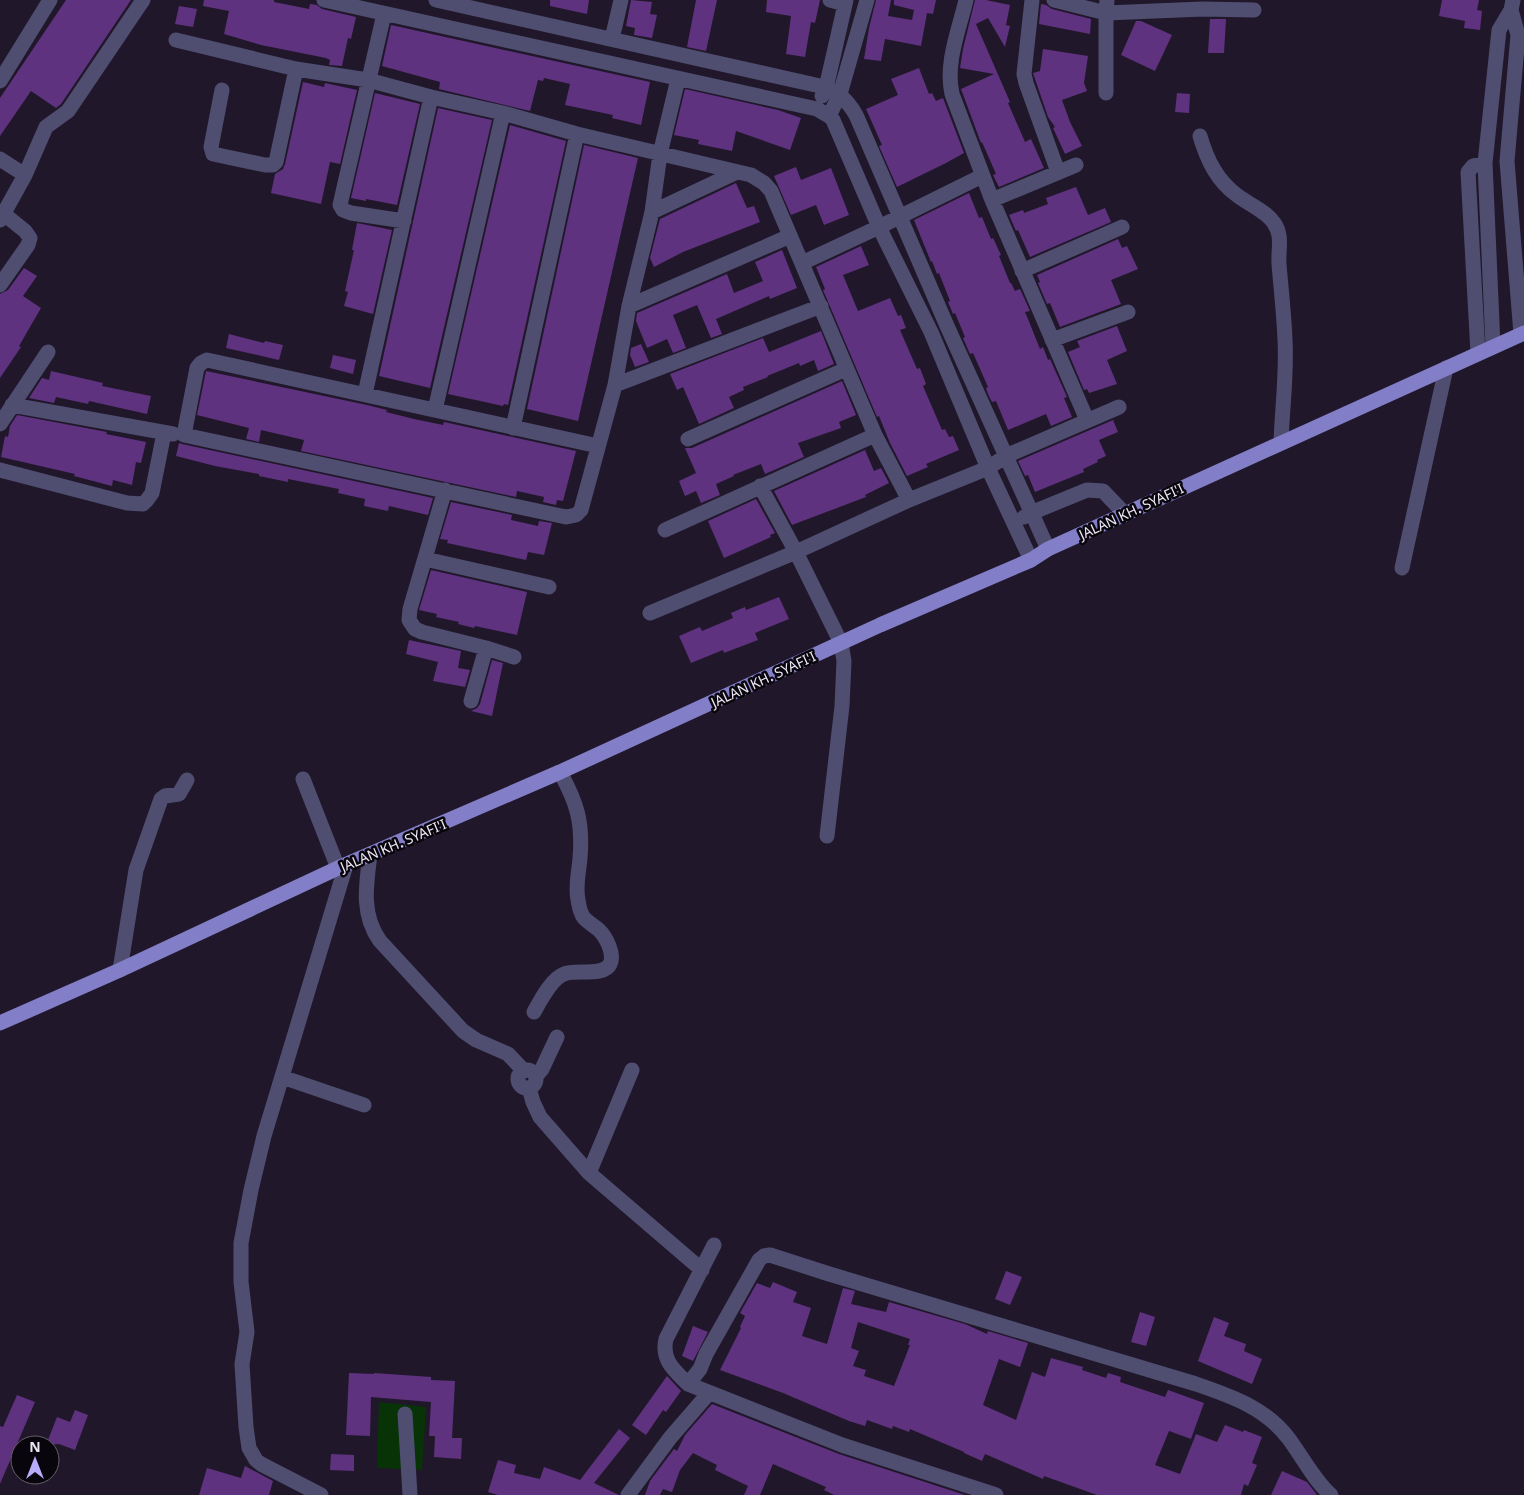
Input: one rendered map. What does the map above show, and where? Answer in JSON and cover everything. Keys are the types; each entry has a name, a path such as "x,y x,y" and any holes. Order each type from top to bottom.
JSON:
{"main road":[{"name":"JALAN KH. SYAFI'I","path":"0,1023 120,970 342,867 560,772 841,643 1031,560 1048,549 1522,333"}],"street":[{"path":"0,81 6,60 50,0"},
{"path":"0,285 28,245 30,238 25,231 2,217 25,175 46,126 68,111 143,0"},
{"path":"324,0 823,112 836,128 879,227 931,332 988,468 1031,560"},
{"path":"436,0 833,91 856,115 947,326 1048,549"},
{"path":"612,39 621,0"},
{"path":"830,0 846,2 833,91"},
{"path":"823,112 833,91 867,0"},
{"path":"966,0 950,70 950,84 982,176 1087,420"},
{"path":"1032,0 1024,74 1058,172"},
{"path":"1054,0 1106,6 1182,5 1254,10"},
{"path":"1493,346 1485,163 1499,30 1512,5"},
{"path":"1512,5 1518,35 1507,161 1522,333"},
{"path":"1106,6 1106,93"},
{"path":"384,14 340,205 344,210 352,213 404,221"},
{"path":"176,40 296,69 368,80 431,97 503,113 577,134 751,175 758,179 771,191 875,435 909,500"},
{"path":"629,68 634,45"},
{"path":"222,90 211,147 213,154 273,165 276,162 296,69"},
{"path":"1495,75 1515,76"},
{"path":"12,405 184,435 572,517 581,510 614,385 629,306 652,212 660,154 678,80"},
{"path":"365,394 431,97"},
{"path":"435,410 503,113"},
{"path":"514,428 577,134"},
{"path":"1200,136 1206,156 1222,181 1236,195 1268,216 1274,222 1279,232 1279,266 1286,342 1281,443"},
{"path":"0,159 25,175"},
{"path":"1478,354 1468,172 1473,166 1485,163"},
{"path":"992,200 1076,164"},
{"path":"652,212 738,172"},
{"path":"802,262 879,227 982,176"},
{"path":"1022,270 1122,227"},
{"path":"629,306 790,236"},
{"path":"614,385 821,306"},
{"path":"1052,340 1128,312"},
{"path":"931,332 947,326"},
{"path":"0,424 48,352"},
{"path":"184,435 197,368 207,360 598,446"},
{"path":"1402,568 1446,368"},
{"path":"688,439 846,369"},
{"path":"650,612 796,552 909,500 988,468 1006,456 1119,407"},
{"path":"0,470 127,503 143,504 152,493 164,433"},
{"path":"664,530 875,435"},
{"path":"760,486 796,552 841,643 844,661 842,706 827,836"},
{"path":"445,490 410,608 409,620 411,625 422,632 514,657"},
{"path":"1015,524 1031,513 1087,490 1103,491 1125,514"},
{"path":"425,559 549,587"},
{"path":"471,701 486,648"},
{"path":"534,1012 555,980 562,974 601,971 611,963 611,953 607,941 602,933 584,918 581,911 577,890 581,844 579,815 572,794 560,772"},
{"path":"303,779 342,867 256,1164 241,1243 241,1282 247,1332 242,1364 249,1448 256,1460 321,1495"},
{"path":"120,970 136,870 143,848 161,799 165,796 179,794 187,780"},
{"path":"370,855 366,895 368,914 372,930 380,941 466,1035 508,1054 530,1079 533,1102 540,1116 589,1173 702,1270"},
{"path":"530,1079 542,1069 557,1037"},
{"path":"589,1173 632,1070"},
{"path":"282,1077 364,1105"},
{"path":"714,1246 664,1346 664,1353 670,1366 688,1384 709,1394 842,1445 996,1495"},
{"path":"688,1384 700,1369 706,1354 759,1260 764,1256 770,1255 1233,1396 1252,1406 1287,1437 1331,1495"},
{"path":"628,1495 670,1438 709,1394"},
{"path":"405,1414 410,1495"}],"green space":[{"path":"379,1402 426,1407 422,1470 377,1468"}],"building":[{"path":"66,0 131,0 61,104 56,108 31,91 0,136 0,98"},
{"path":"204,0 274,0 274,2 309,9 310,4 317,5 322,9 356,17 351,39 348,38 342,66 329,65 330,60 326,58 261,45 224,34 229,11 203,6"},
{"path":"550,0 589,0 587,14 550,6"},
{"path":"631,0 652,2 650,14 657,15 652,38 634,35 635,28 626,26"},
{"path":"696,0 717,0 706,51 687,47"},
{"path":"767,0 820,0 815,23 811,22 805,57 786,54 791,16 766,12"},
{"path":"876,0 891,0 888,16 912,20 914,10 894,5 894,0 936,0 933,14 927,13 921,46 885,39 881,61 864,59"},
{"path":"975,0 986,0 1010,5 1006,25 1010,26 1005,47 988,18 976,24 1025,142 1031,139 1044,168 999,187 993,175 996,174 981,143 961,89 994,74 960,68"},
{"path":"1442,0 1479,0 1477,10 1482,11 1480,30 1464,28 1465,21 1439,16"},
{"path":"1041,4 1052,9 1091,19 1090,34 1039,24"},
{"path":"179,6 197,9 193,27 175,24"},
{"path":"1210,19 1226,19 1224,53 1208,53"},
{"path":"1136,21 1141,21 1172,35 1155,71 1121,55"},
{"path":"391,25 650,82 641,125 612,118 613,115 565,105 570,84 544,78 543,81 538,80 530,111 439,89 440,82 382,66"},
{"path":"1043,49 1088,56 1084,83 1087,91 1062,100 1082,146 1065,154 1053,128 1055,127 1048,117 1033,73 1040,71"},
{"path":"919,68 929,94 932,93 936,101 943,98 964,153 897,187 879,146 882,145 866,109 898,95 891,79"},
{"path":"303,82 324,87 325,83 357,90 340,164 330,162 321,204 271,193 275,174 283,169 285,164"},
{"path":"685,89 778,110 801,118 790,150 736,131 732,151 698,144 699,140 674,135"},
{"path":"375,93 420,104 397,205 351,198"},
{"path":"1177,93 1190,94 1189,113 1175,112"},
{"path":"438,108 492,120 430,388 379,376"},
{"path":"510,125 566,141 508,405 504,404 503,406 448,394"},
{"path":"584,145 638,158 578,421 527,409"},
{"path":"796,167 801,180 831,168 849,215 824,225 816,205 791,215 774,176"},
{"path":"736,183 747,208 754,206 760,222 683,252 654,267 650,258 660,219"},
{"path":"1076,187 1088,215 1105,208 1111,222 1030,257 1009,215 1023,210 1024,213 1048,204 1046,198"},
{"path":"969,193 979,218 982,217 991,239 993,238 1001,255 999,256 1010,283 1015,291 1020,289 1030,311 1025,312 1040,349 1043,347 1048,360 1050,359 1067,397 1064,398 1072,417 1051,426 1046,414 1008,430 996,401 992,402 988,394 986,388 988,387 973,353 970,354 955,313 953,314 948,302 950,301 939,273 937,274 931,262 914,220"},
{"path":"357,223 392,230 373,314 344,306 348,292 345,291 354,250 352,250"},
{"path":"1118,239 1122,248 1127,246 1138,269 1111,280 1121,304 1060,327 1050,303 1047,304 1038,283 1040,282 1037,275"},
{"path":"861,246 869,265 843,275 858,311 890,298 898,316 901,315 906,328 900,330 917,369 920,368 926,384 923,386 942,430 945,429 949,437 953,436 959,450 926,464 928,467 907,476 879,416 877,417 823,290 825,289 816,267"},
{"path":"782,250 797,288 770,299 769,296 716,319 722,334 711,338 697,305 673,315 686,348 673,353 667,339 647,348 636,321 637,313 727,274 734,293 763,281 755,262"},
{"path":"24,268 37,276 23,296 41,308 19,346 21,347 0,378 0,294 8,290"},
{"path":"1117,326 1127,351 1107,360 1117,384 1089,393 1087,389 1084,390 1068,352 1080,347 1077,341"},
{"path":"821,331 834,364 818,371 814,360 800,366 799,363 767,376 743,387 744,390 729,397 734,408 699,424 683,387 677,390 670,374 763,338 769,352"},
{"path":"229,334 264,343 265,341 283,345 279,360 226,348"},
{"path":"641,344 649,362 635,367 630,355 631,348"},
{"path":"333,355 356,360 353,374 330,368"},
{"path":"51,371 103,383 102,386 151,396 147,414 89,401 88,404 56,397 54,403 29,398 42,378 49,380"},
{"path":"206,371 367,405 414,419 443,425 444,422 576,451 563,501 557,500 556,505 543,502 544,497 517,491 516,497 301,451 304,440 261,430 259,442 246,439 249,428 197,415"},
{"path":"842,381 856,415 839,422 841,428 798,443 804,457 765,474 761,464 733,475 716,484 720,495 701,503 696,491 685,496 679,481 696,473 685,448 692,448"},
{"path":"17,415 107,432 106,434 146,442 141,463 136,462 132,485 113,480 112,486 74,476 75,474 1,457 5,436 8,437 10,426"},
{"path":"1113,420 1118,432 1099,440 1106,456 1083,469 1084,472 1035,492 1028,475 1025,476 1018,461"},
{"path":"179,443 433,498 428,515 389,506 388,511 364,506 365,499 338,493 339,489 288,479 288,482 176,456"},
{"path":"865,450 874,471 881,468 889,483 865,495 866,497 792,525 774,491"},
{"path":"756,499 775,533 770,535 771,537 724,558 708,521"},
{"path":"451,502 512,515 511,520 538,526 539,521 552,523 544,555 528,552 526,560 447,543 448,540 440,539"},
{"path":"431,570 527,592 517,635 458,624 459,622 436,617 437,614 419,610"},
{"path":"779,597 789,619 755,633 758,640 724,653 723,650 691,663 679,636 700,627 702,631 733,618 731,613 745,607 746,610"},
{"path":"409,640 461,651 458,668 470,670 465,687 433,681 438,662 406,654"},
{"path":"492,660 503,663 492,716 471,711 480,704"},
{"path":"1006,1271 1022,1277 1010,1305 995,1299"},
{"path":"773,1282 797,1292 793,1302 811,1308 802,1336 827,1344 843,1288 855,1291 851,1304 886,1312 889,1302 965,1324 987,1334 988,1331 1028,1343 1020,1367 999,1359 983,1405 1016,1420 1032,1372 1045,1377 1051,1358 1083,1367 1082,1370 1106,1378 1108,1373 1121,1377 1120,1382 1165,1397 1168,1390 1204,1403 1191,1439 1169,1431 1155,1465 1180,1474 1196,1434 1217,1442 1225,1425 1262,1437 1252,1463 1257,1465 1248,1486 1244,1484 1241,1495 1097,1495 1044,1476 1043,1479 985,1454 982,1461 910,1429 909,1432 893,1426 892,1429 867,1420 865,1426 849,1421 783,1393 720,1370 741,1328 745,1316 740,1313 757,1283 770,1288","holes":["858,1322 910,1339 908,1345 910,1345 894,1386 864,1376 866,1370 853,1366 859,1351 851,1348"]},
{"path":"1140,1312 1155,1317 1146,1346 1131,1342"},
{"path":"1214,1317 1229,1323 1224,1336 1246,1344 1244,1351 1262,1359 1252,1384 1198,1361"},
{"path":"693,1326 708,1332 693,1361 682,1356"},
{"path":"349,1373 431,1377 431,1380 455,1381 452,1438 462,1438 461,1459 434,1457 435,1436 429,1436 431,1402 371,1397 370,1436 346,1435"},
{"path":"667,1376 681,1391 666,1412 663,1410 646,1435 632,1425"},
{"path":"17,1395 35,1402 21,1435 10,1435 10,1461 0,1484 0,1426 3,1427"},
{"path":"712,1404 839,1454 965,1495 834,1495 824,1490 826,1487 773,1464 760,1495 744,1495 748,1486 715,1470 717,1465 693,1453 680,1470 672,1492 663,1489 660,1495 645,1495 650,1481 674,1449 677,1451 685,1435"},
{"path":"75,1410 88,1415 75,1450 60,1444 60,1435 50,1435 57,1417 70,1422"},
{"path":"619,1429 630,1438 594,1483 619,1495 498,1495 488,1492 498,1460 516,1465 514,1473 540,1479 544,1467 580,1480"},
{"path":"331,1454 354,1455 354,1471 330,1470"},
{"path":"245,1466 273,1481 269,1495 199,1495 207,1468 241,1478"},
{"path":"1282,1471 1307,1482 1317,1495 1271,1495"}]}
